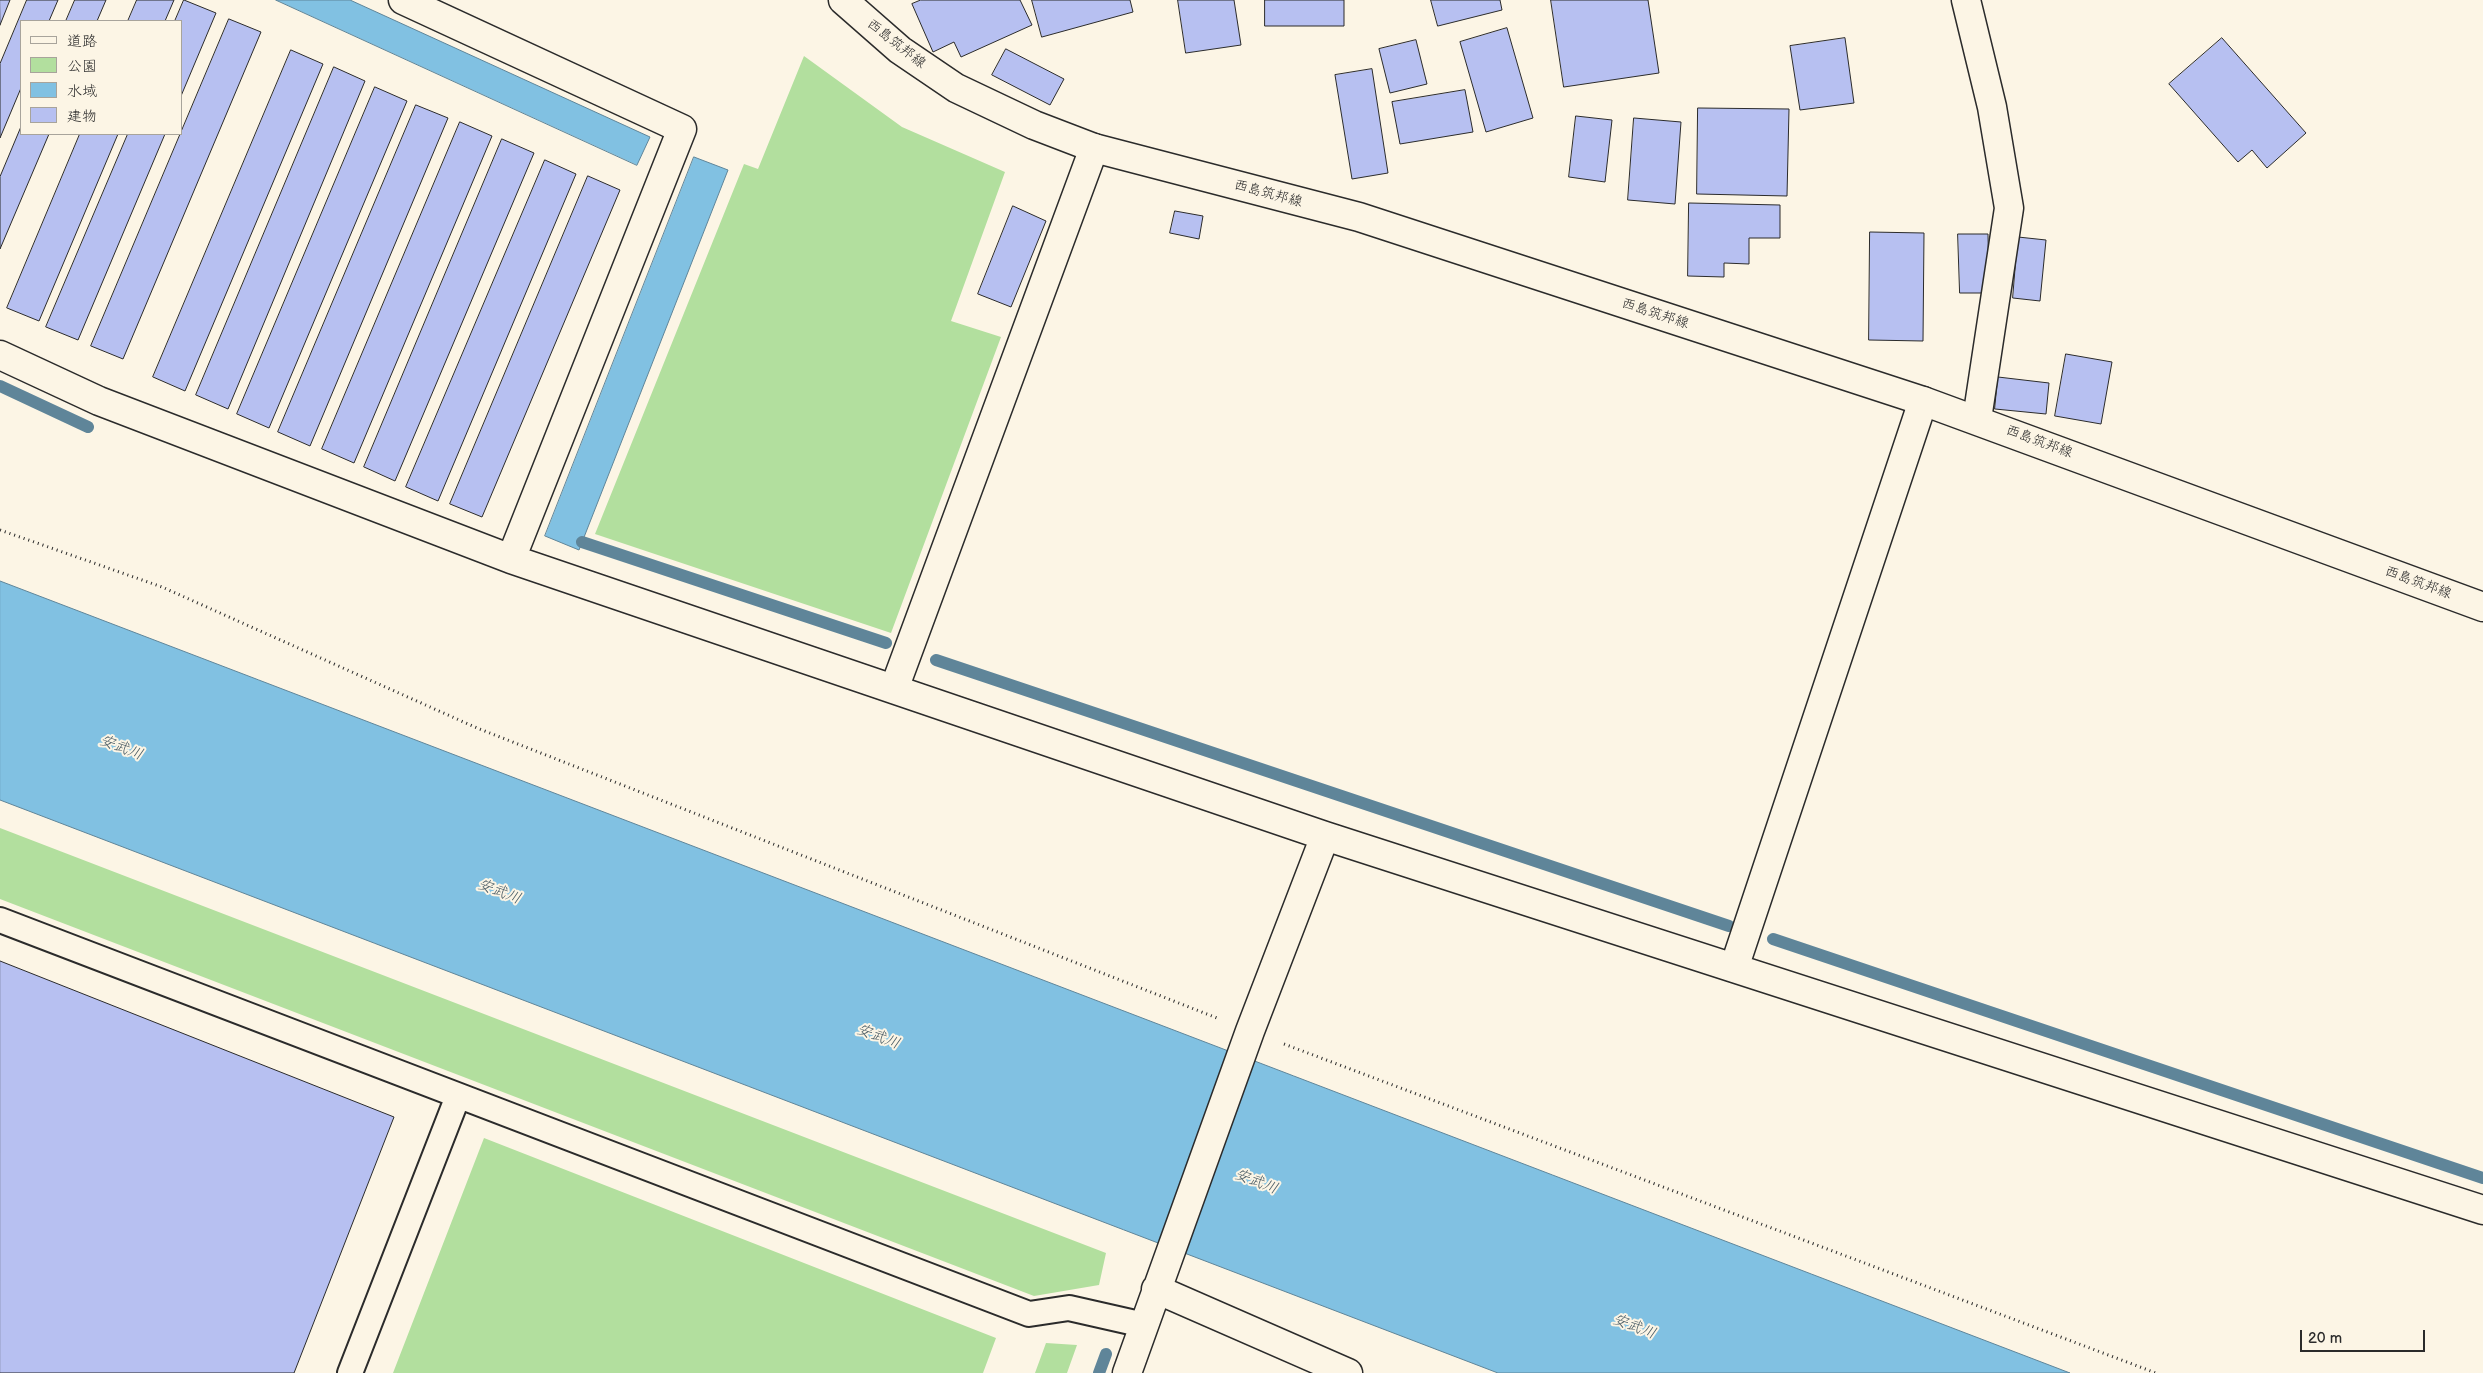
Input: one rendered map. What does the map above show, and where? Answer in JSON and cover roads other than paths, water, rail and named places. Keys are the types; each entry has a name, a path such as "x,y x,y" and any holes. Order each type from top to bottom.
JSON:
{"street":[{"path":"403,0 682,129 511,559"},
{"name":"西島筑邦線","path":"843,0 900,50 956,88 1034,125 1094,148 1359,217 1923,401 1977,419 2483,607"},
{"path":"1966,0 1992,107 2009,208 1977,419"},
{"path":"894,689 1094,148"},
{"path":"0,355 99,400 511,559 1325,836 2483,1210"},
{"path":"1734,968 1923,401"},
{"path":"1126,1373 1250,1031 1325,836"},
{"path":"1160,1278 1348,1373"}],"lane":[{"path":"0,920 1029,1314 1069,1308 1144,1325"},
{"path":"350,1373 458,1096"}],"water":[{"path":"276,0 350,0 650,137 637,165"},
{"path":"694,157 728,170 579,550 545,536"},
{"name":"安武川","path":"0,581 2070,1373 1498,1373 0,800"}],"waterway":[{"path":"0,386 88,427"},
{"path":"582,542 886,643"},
{"path":"936,660 1729,926"},
{"path":"1773,939 2483,1178"},
{"path":"1099,1373 1106,1354"}]}
